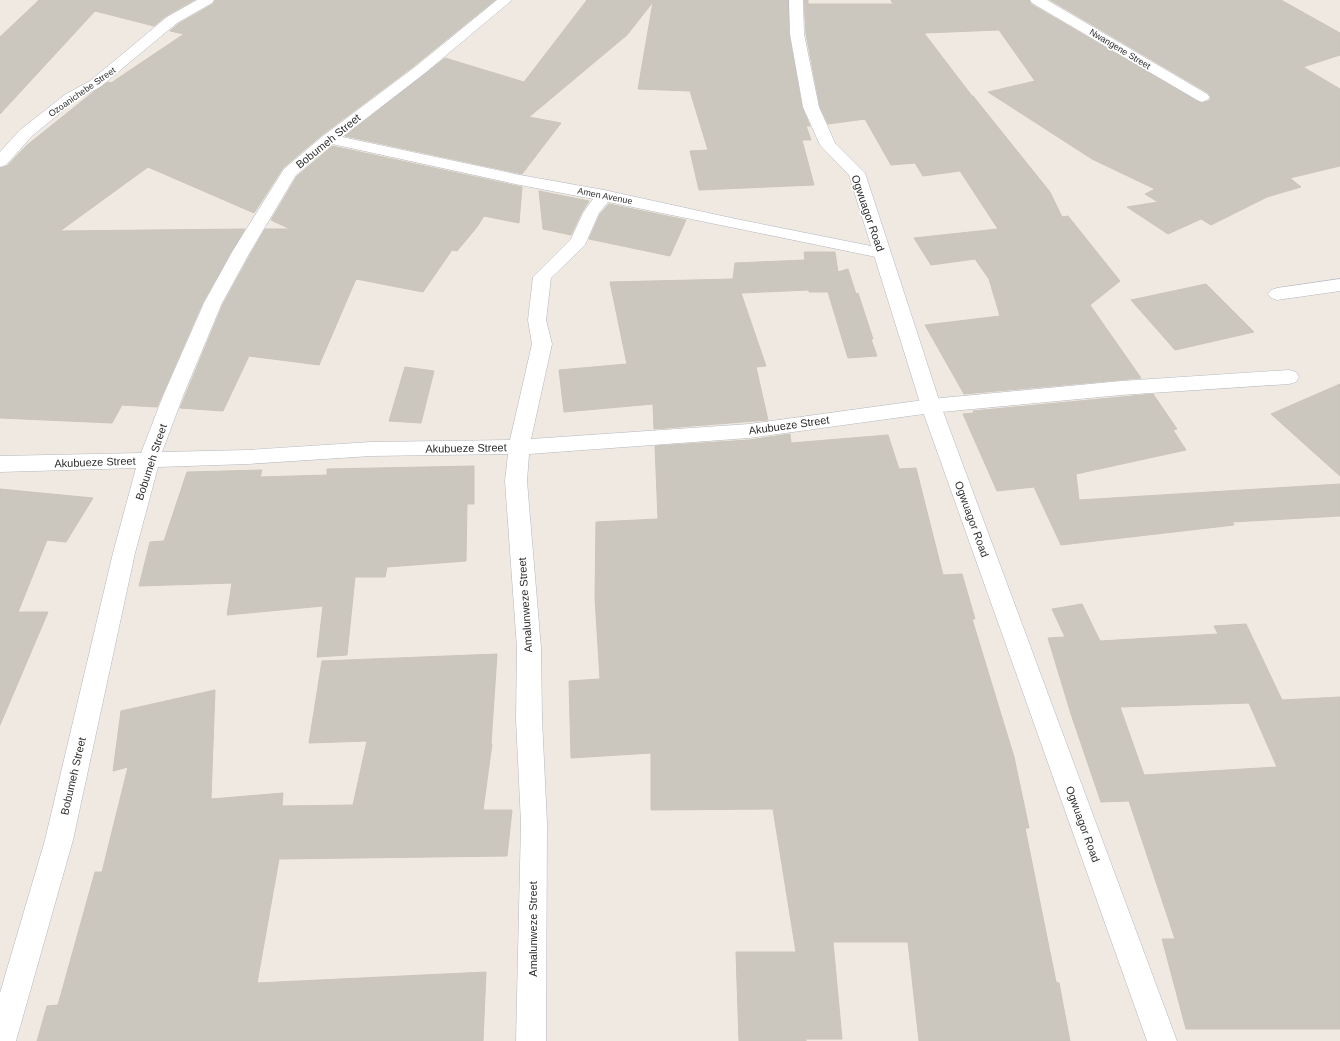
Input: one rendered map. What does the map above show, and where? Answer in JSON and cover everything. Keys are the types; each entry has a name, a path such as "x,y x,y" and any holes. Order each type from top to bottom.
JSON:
{"street":[{"name":"Ozoanichebe Street","path":"0,162 26,133 71,97 95,84 172,20 207,0"},
{"name":"Bobumeh Street","path":"1,1041 59,840 124,553 149,460 173,396 210,311 234,265 290,172 329,138 420,70 505,0"},
{"name":"Ogwuagor Road","path":"796,0 798,34 811,107 828,145 857,174 931,406 1162,1041"},
{"name":"Nwangene Street","path":"1037,0 1202,97"},
{"name":"Amen Avenue","path":"329,138 520,180 604,195 881,253"},
{"name":"Amalunweze Street","path":"531,1041 534,823 529,719 529,648 516,481 519,447 542,344 537,320 542,277 579,241 591,213 604,195"},
{"path":"1277,294 1340,285"},
{"name":"Akubueze Street","path":"0,464 248,456 371,449 519,447 749,431 931,406 1121,388 1289,377"}],"building":[{"path":"39,0 194,0 166,16 154,26 95,11 0,114 0,37"},
{"path":"215,0 495,0 414,66 322,135 283,168 254,213 148,167 60,231 245,229 203,302 157,407 122,405 112,423 0,418 0,168 7,166 26,146 92,93 108,82 111,83 184,34 170,31 178,24 213,4"},
{"path":"587,0 788,0 789,34 802,107 810,126 806,126 811,140 802,140 814,185 699,190 690,151 708,150 690,91 638,89 653,2 627,35 529,117 561,123 522,174 345,136 445,58 524,82"},
{"path":"804,0 808,0 808,4 893,4 891,0 1029,0 1031,4 1201,103 1208,101 1211,98 1208,93 1050,0 1281,0 1340,33 1340,55 1303,67 1340,89 1340,166 1290,178 1301,187 1267,197 1211,225 1201,219 1168,234 1127,207 1158,202 1145,194 1155,189 1092,159 988,92 1035,81 999,30 924,33 972,96 1050,192 1062,217 1068,216 1120,281 1090,305 1141,378 964,394 925,325 1000,316 989,279 975,259 931,265 914,238 998,229 960,171 923,176 915,163 891,165 865,119 828,124 820,107 806,34"},
{"path":"332,146 522,187 519,223 484,216 457,251 452,250 423,292 356,279 319,365 249,356 223,411 180,408 223,304 251,253 265,229 290,229 271,220 297,176"},
{"path":"539,191 589,201 571,235 543,229"},
{"path":"609,204 686,220 670,256 589,239 600,214"},
{"path":"804,252 835,252 838,272 848,269 856,294 858,293 877,356 848,358 828,292 809,292 809,290 741,293 766,366 756,367 768,420 654,429 653,404 564,412 559,370 627,364 610,282 733,279 735,263 805,260"},
{"path":"1206,284 1254,332 1175,350 1131,300"},
{"path":"405,367 434,371 421,423 389,421"},
{"path":"1340,384 1340,476 1271,414"},
{"path":"1153,394 1177,429 1173,430 1186,450 1076,474 1079,500 1340,484 1340,516 1232,522 1234,525 1061,545 1034,487 997,491 963,414 974,413 973,411"},
{"path":"790,434 791,443 888,435 899,469 916,468 943,575 962,574 975,619 972,619 1014,757 1029,828 1025,828 1056,982 1059,983 1070,1041 919,1041 908,942 833,942 842,1039 806,1039 806,1041 739,1041 736,952 796,952 773,809 651,810 651,753 571,758 569,681 600,679 595,598 596,522 658,519 655,446 749,440"},
{"path":"474,466 474,504 467,504 466,561 387,567 385,577 355,577 347,655 317,657 323,606 227,615 232,583 139,586 150,542 164,541 187,472 262,470 260,477 327,475 327,469"},
{"path":"0,489 93,498 66,542 47,540 18,612 48,612 0,725"},
{"path":"1082,604 1100,641 1218,634 1214,626 1246,624 1282,700 1340,697 1340,1029 1186,1029 1162,939 1175,939 1129,801 1101,802 1071,714 1048,638 1065,637 1052,609","holes":["1249,703 1277,767 1144,775 1120,707"]},
{"path":"497,654 492,744 483,810 512,810 507,856 279,859 257,983 486,972 483,1041 37,1041 47,1006 58,1005 95,872 102,872 128,767 113,771 121,711 215,690 211,799 283,793 282,806 353,805 367,741 309,743 322,661"}]}
